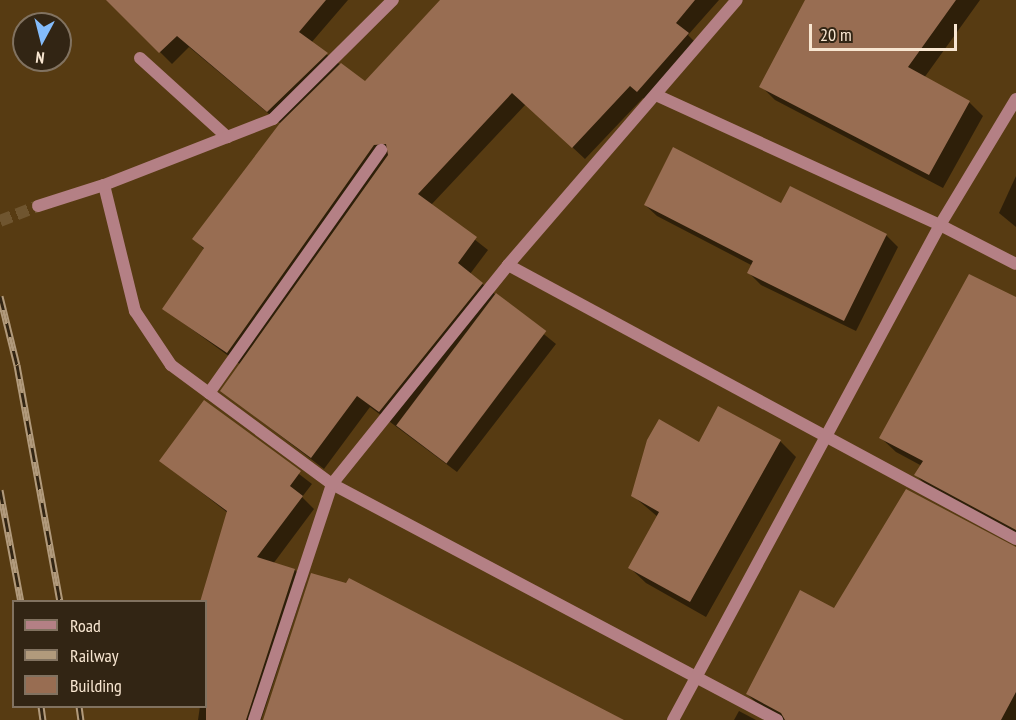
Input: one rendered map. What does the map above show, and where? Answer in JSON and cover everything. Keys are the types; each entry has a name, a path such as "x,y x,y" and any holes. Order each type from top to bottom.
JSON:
{"street":[{"path":"38,206 104,185 273,119 393,0"},
{"path":"254,720 332,484 508,265 737,0"},
{"path":"140,58 227,137"},
{"path":"656,96 940,225 1016,264"},
{"path":"673,720 940,225 1016,99"},
{"path":"209,393 381,150"},
{"path":"104,185 135,311 171,364 332,484 695,680 777,720"},
{"path":"508,265 825,439 1016,539"}],"building":[{"path":"106,0 326,0 299,32 328,53 267,112 177,36 159,53"},
{"path":"440,0 695,0 676,23 689,33 637,92 630,86 572,148 512,93 418,194 477,237 458,263 483,283 379,412 357,396 311,458 220,391 388,155 386,144 374,145 227,353 162,309 204,248 192,239 280,123 341,63 365,81"},
{"path":"805,0 956,0 908,67 970,101 929,175 759,87"},
{"path":"673,147 781,203 790,186 887,234 844,321 747,273 753,261 644,205"},
{"path":"969,274 1016,297 1016,530 914,475 923,461 879,438"},
{"path":"496,293 546,331 446,463 396,426"},
{"path":"204,400 301,471 290,486 303,496 257,557 295,569 246,720 206,720 207,600 201,600 227,511 159,461"},
{"path":"718,406 781,440 690,602 628,568 659,512 631,496 647,440 659,419 699,442"},
{"path":"906,489 1016,547 1016,692 1001,720 785,720 781,713 746,694 800,590 834,608"},
{"path":"311,573 346,583 349,578 624,720 263,720"}],"tunnel":[{"path":"0,221 38,206"}],"railway":[{"path":"0,296 17,365 60,600"},
{"path":"0,490 21,600"},
{"path":"41,708 43,720"},
{"path":"79,708 81,720"}]}
